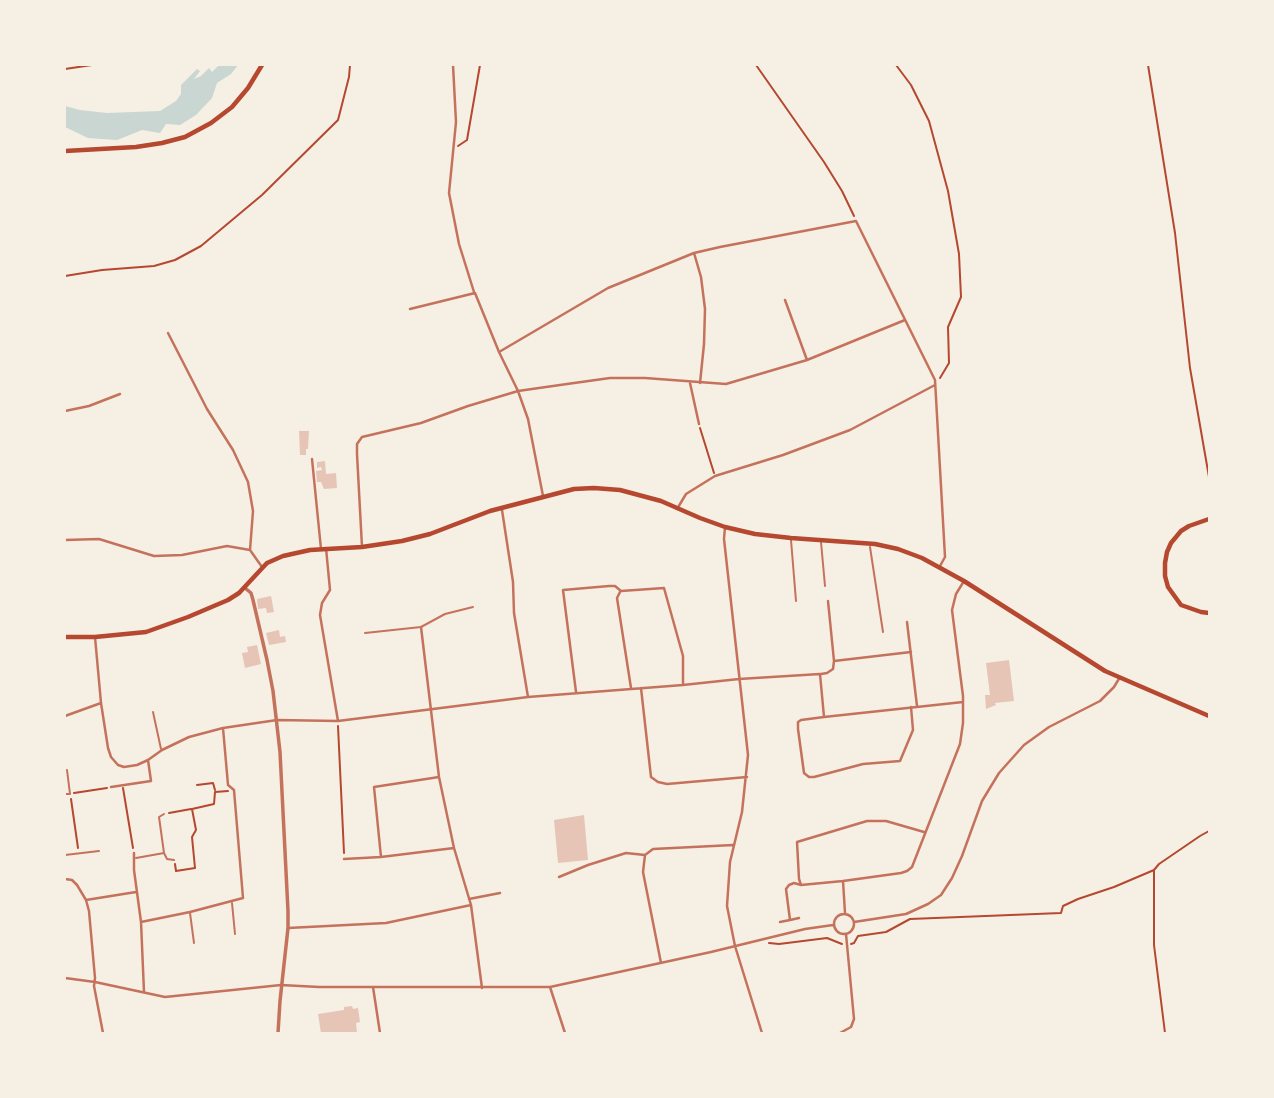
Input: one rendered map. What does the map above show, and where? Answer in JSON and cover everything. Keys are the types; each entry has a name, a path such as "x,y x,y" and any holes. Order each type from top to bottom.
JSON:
{"main road":[{"path":"65,151 122,149 185,137 211,123 232,107 248,89 262,65"},
{"path":"65,636 95,637 146,632 188,617 228,600 245,588 262,568 276,558 310,550 402,541 544,496 594,488 620,490 660,501 725,527 755,534 898,549 922,558 964,581 1105,671 1209,716"},
{"path":"1209,519 1181,531 1171,543 1165,563 1168,587 1181,605 1209,613"}],"street":[{"path":"453,65 456,122 449,193 459,244 499,352 519,391 528,419 544,496"},
{"path":"499,352 608,288 694,253 856,221 935,380 945,557 940,567"},
{"path":"694,253 701,277 705,309 700,383"},
{"path":"410,309 475,293"},
{"path":"785,300 807,360"},
{"path":"362,547 357,444 362,437 422,423 519,391 610,378 726,384 807,360 905,320"},
{"path":"168,333 248,482 253,511 250,550 262,568"},
{"path":"690,383 699,424"},
{"path":"677,509 686,494 715,476 850,430 935,385"},
{"path":"65,411 89,406 120,394"},
{"path":"312,459 330,590 322,603 320,615 338,722"},
{"path":"501,508 528,697"},
{"path":"725,527 724,539 748,755 742,812 730,862 727,906 735,946 762,1033"},
{"path":"65,540 99,539 154,556 182,555 227,546 250,550"},
{"path":"790,920 786,889 789,885 843,881 907,871 912,867 960,744 963,702 952,610 956,594 964,581"},
{"path":"576,692 563,590 609,586 615,586 621,591 664,588 683,656 683,685"},
{"path":"245,588 251,593 253,600 273,691 280,752 288,928 278,1033"},
{"path":"621,591 617,598 631,688"},
{"path":"95,637 101,703 111,757 118,765 124,766 137,765 189,737 223,728 277,720 338,722 576,692 827,673 833,669 834,661 828,601"},
{"path":"906,622 917,707"},
{"path":"421,627 439,777 454,849 471,905 482,988"},
{"path":"834,661 911,652"},
{"path":"820,674 824,717"},
{"path":"854,922 906,914 942,895 962,856 982,801 999,773 1024,746 1049,727 1100,701 1120,677"},
{"path":"641,688 652,777 667,784 747,777"},
{"path":"911,707 913,730 900,761 863,764 814,778 804,773 798,729 798,722 801,720 911,707 963,702"},
{"path":"65,716 101,703"},
{"path":"141,922 243,898 234,790 228,785 223,728"},
{"path":"111,787 151,781 148,760"},
{"path":"381,857 374,787 439,777"},
{"path":"801,885 797,842 867,821 887,821 924,833"},
{"path":"559,877 588,864 626,853 645,855 653,849 734,845"},
{"path":"344,859 454,849"},
{"path":"134,853 144,993"},
{"path":"645,855 643,872 661,963"},
{"path":"65,879 76,883 86,900 103,1033"},
{"path":"843,881 845,913"},
{"path":"86,900 136,892"},
{"path":"469,899 500,894"},
{"path":"288,928 386,923 471,905"},
{"path":"845,913 850,915 854,922 851,931 846,934 836,931 833,925 837,916 845,913"},
{"path":"780,922 799,918"},
{"path":"65,978 165,997 281,985 550,987 833,925"},
{"path":"840,1033 850,1027 854,1019 846,934"},
{"path":"373,987 380,1033"},
{"path":"550,987 565,1033"}],"lane":[{"path":"791,538 796,601"},
{"path":"821,541 825,586"},
{"path":"870,544 883,632"},
{"path":"365,633 421,627 445,614 473,607"},
{"path":"153,712 162,750"},
{"path":"65,794 71,793 67,770"},
{"path":"164,814 159,817 164,853 167,859 174,860"},
{"path":"65,855 99,850"},
{"path":"135,858 164,853"},
{"path":"232,902 235,934"},
{"path":"190,912 194,943"}],"path":[{"path":"65,69 92,65"},
{"path":"65,276 154,266 175,260 201,246 262,195 338,120 350,65"},
{"path":"454,148 467,140 480,65"},
{"path":"756,65 824,162 856,221"},
{"path":"896,65 911,85 929,121 947,191 959,254 961,297 948,327 949,363 935,385"},
{"path":"1148,65 1174,233 1190,368 1209,477"},
{"path":"699,424 715,476"},
{"path":"338,722 344,859"},
{"path":"164,814 215,804 213,783 197,785"},
{"path":"123,785 134,853"},
{"path":"79,853 71,793 111,787"},
{"path":"215,792 234,790"},
{"path":"174,860 176,871 195,868 192,808"},
{"path":"757,940 779,944 827,938 847,944 854,943 858,936 893,930 910,919 1060,913 1063,906 1078,899 1154,870 1209,831"},
{"path":"1154,870 1154,945 1165,1033"}],"shaded area":[{"path":"219,65 238,65 231,74 217,83 212,98 196,115 180,125 166,124 160,133 142,130 117,140 88,138 65,127 65,106 107,113 160,111 176,101 181,94 181,85 197,69 200,71 194,79 209,68 212,72"}],"building":[{"path":"299,431 309,431 306,455 300,455"},
{"path":"325,461 326,474 336,473 337,488 324,489 321,482 317,482 316,471 322,470 321,467 317,468 317,462"},
{"path":"271,596 274,612 267,613 266,608 258,609 257,599"},
{"path":"279,630 280,637 285,636 286,642 269,645 266,633"},
{"path":"257,645 261,664 245,668 242,653 248,652 247,647"},
{"path":"1009,660 1014,701 995,703 996,705 986,709 985,695 990,695 986,663"},
{"path":"584,815 588,860 558,863 554,820"},
{"path":"352,1006 353,1009 358,1008 360,1022 356,1023 357,1032 321,1033 318,1014"}]}
